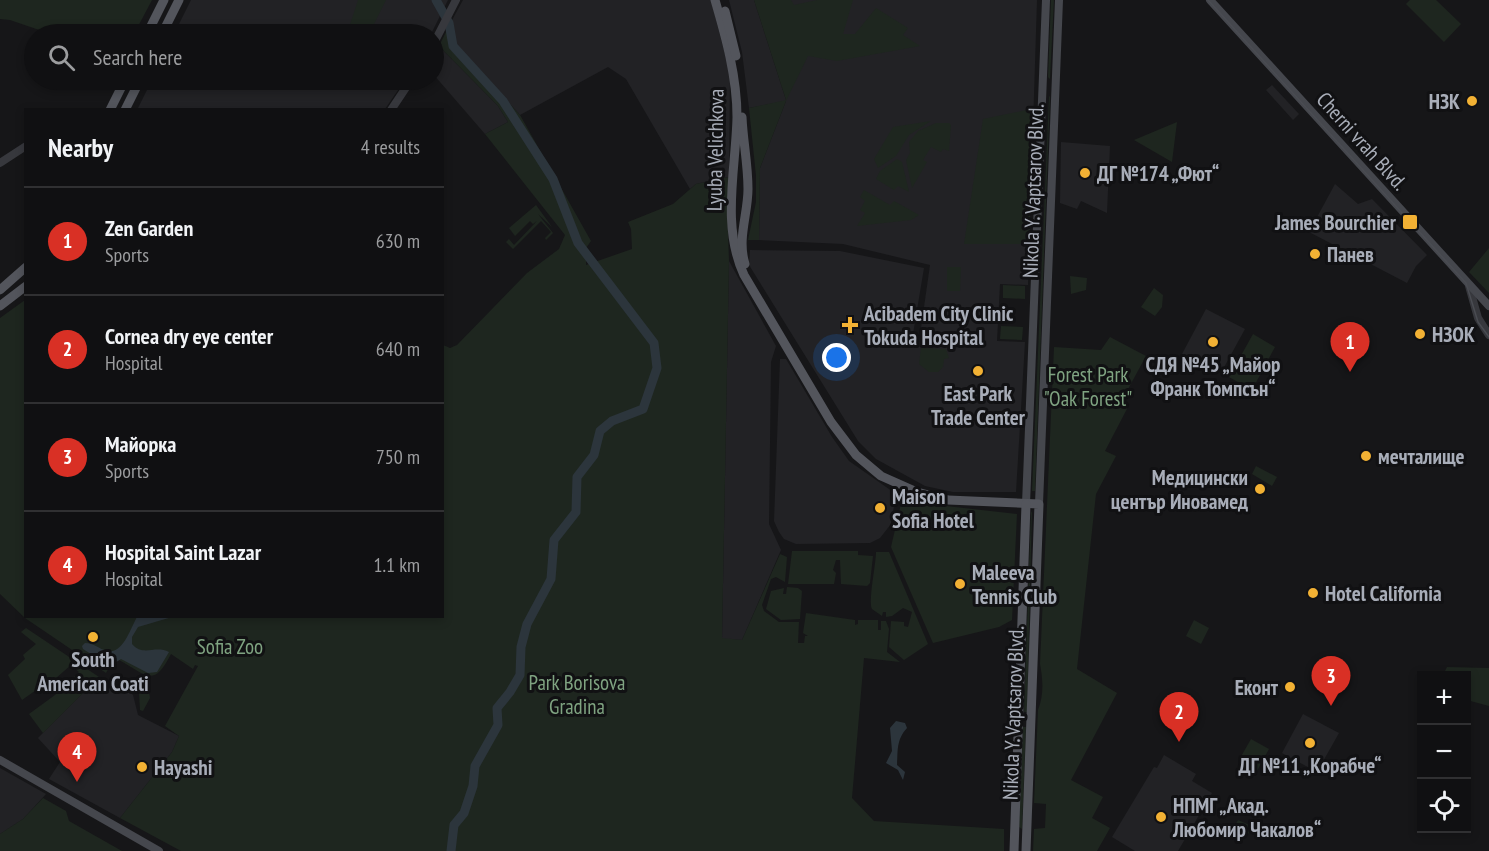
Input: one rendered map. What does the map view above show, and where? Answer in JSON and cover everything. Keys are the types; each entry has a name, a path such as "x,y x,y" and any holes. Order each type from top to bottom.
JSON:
{"main road":[{"path":"152,24 164,0"},
{"path":"167,24 179,0"},
{"name":"Lyuba Velichkova","path":"715,0 734,78 737,117 732,222 734,249 739,266 840,435 867,465 881,476 895,482"},
{"name":"Lyuba Velichkova","path":"722,0 740,78 748,190 741,244 746,267 843,432 864,456 895,482"},
{"name":"Nikola Y. Vaptsarov Blvd.","path":"1014,851 1046,0"},
{"name":"Nikola Y. Vaptsarov Blvd.","path":"1026,851 1059,0"},
{"name":"Cherni vrah Blvd.","path":"1210,0 1489,306"},
{"path":"1043,88 1055,88"},
{"path":"111,108 119,90"},
{"path":"126,108 135,90"},
{"path":"733,190 740,184 748,190"},
{"path":"732,222 737,228 744,223"},
{"path":"0,290 24,269"},
{"path":"0,306 24,288"},
{"path":"895,482 917,492 948,500 1039,504"},
{"path":"0,760 159,851"}],"street":[{"path":"444,24 456,0"},
{"path":"392,108 404,90"},
{"path":"0,163 24,147"},
{"path":"1468,285 1479,322 1489,335"}],"shaded area":[{"path":"191,0 448,0 436,24 179,24"},
{"path":"463,0 711,0 730,74 729,177 696,184 690,189 626,79 608,67 520,115 455,44 451,22"},
{"path":"729,0 754,0 786,100 786,0 1037,0 1028,285 1000,284 997,341 1025,342 1016,492 953,492 925,486 876,459 858,441 749,265 750,250 840,251 924,268 912,340 919,342 930,265 843,244 759,240 760,168 786,101 749,108 742,52"},
{"path":"444,51 498,106 508,122 485,134 444,87"},
{"path":"1272,85 1299,114 1293,120 1266,90"},
{"path":"147,90 398,90 386,108 138,108"},
{"name":"ДГ №174 „Фют“","path":"1061,142 1110,146 1107,213 1081,201 1077,209 1060,203"},
{"path":"1335,184 1358,204 1372,199 1427,255 1416,266 1407,283 1309,232"},
{"path":"729,261 776,346 771,362 769,524 781,550 742,640 722,639"},
{"name":"СДЯ №45 „Майор Франк Томпсън“","path":"1206,309 1245,329 1222,371 1217,368 1215,371 1182,354"},
{"path":"780,359 786,359 832,437 849,461 896,494 891,524 880,538 870,543 796,544 784,539 779,532 774,521"},
{"path":"136,618 169,618 138,627 132,637 132,644 140,650 169,652 157,672 148,673 121,659 110,666 83,649 82,646 85,643 113,651 118,649"},
{"path":"99,677 102,680 101,688 116,685 126,688 133,695 138,715 179,736 172,752 120,818 49,779 60,762 38,738"},
{"name":"ДГ №11 „Корабче“","path":"1303,714 1339,733 1317,772 1282,753"},
{"path":"896,721 905,723 907,728 899,741 898,750 897,765 905,772 903,780 898,770 886,763 892,751 890,728"},
{"name":"НПМГ „Акад. Любомир Чакалов“","path":"1164,755 1196,774 1192,781 1212,793 1178,851 1135,851 1112,837 1154,767 1157,768"},
{"path":"0,768 46,794 23,819 0,834"}],"green space":[{"path":"0,0 152,0 139,24 24,25 0,19"},
{"path":"358,0 386,0 374,24 350,24"},
{"path":"754,0 791,0 794,5 817,0 853,0 843,34 855,34 876,8 908,28 903,35 920,46 837,61 808,56 786,101 760,168 759,240 748,240 756,202 756,176 749,108 786,100"},
{"path":"1051,0 1054,0 1050,79 1048,77"},
{"path":"1410,0 1436,0 1461,24 1444,42 1406,4"},
{"name":"Park Borisova Gradina","path":"451,22 455,44 520,115 591,241 586,248 586,265 632,249 631,229 628,222 673,204 696,184 729,177 722,638 742,640 780,554 787,557 785,582 776,577 771,579 762,605 764,611 779,622 799,622 798,643 804,643 805,636 808,636 803,633 806,613 855,620 855,625 858,624 858,620 878,620 878,630 881,630 881,621 886,621 889,629 887,652 900,662 864,658 852,798 874,821 1004,829 1004,851 181,851 120,818 172,752 179,736 165,726 198,666 195,665 193,669 171,654 165,665 154,675 143,674 119,660 111,664 106,673 25,618 444,618 444,345 450,348 457,345 527,273 559,249 565,235 485,134 508,122 498,106 444,51 444,36"},
{"path":"1049,96 1035,491 1032,491"},
{"path":"1031,109 1034,111 1029,244 964,244 983,119"},
{"path":"931,121 909,135 896,156 878,168 874,159 893,127"},
{"path":"1177,122 1172,162 1134,140"},
{"path":"936,123 951,125 949,151 943,149 941,152 931,147 923,160 927,162 912,188 906,160 910,153 909,142 918,131"},
{"path":"897,159 902,162 909,192 898,186 894,190 876,179 880,171"},
{"path":"864,190 890,205 894,201 919,215 911,220 857,226 865,213 860,210 865,201 860,197"},
{"path":"536,205 552,227 538,214 553,233 546,240 545,238 551,232 541,221 513,249 506,242 509,239 514,245 537,221 533,224 530,221 515,236 509,228"},
{"path":"1489,248 1489,293 1469,272"},
{"path":"947,267 961,267 960,291 947,291"},
{"path":"1070,276 1087,278 1086,290 1071,294"},
{"path":"1003,285 1025,286 1025,299 1003,298"},
{"path":"1154,288 1163,295 1162,307 1155,316 1141,307"},
{"name":"Park Borisova Gradina","path":"24,301 24,617 0,594 0,318"},
{"path":"1001,326 1023,327 1022,340 1000,339"},
{"path":"1253,334 1275,347 1252,390 1229,377"},
{"name":"Forest Park \"Oak Forest\"","path":"1110,337 1146,356 1121,402 1129,405 1105,451 1116,456 1096,494 1077,669 1117,693 1071,780 1103,797 1092,818 1110,828 1097,851 1033,851 1034,829 1045,828 1046,804 1034,803 1038,710 1042,687 1040,664 1054,347 1101,350"},
{"path":"921,348 946,349 949,358 944,359 943,367 938,372 929,372 919,364"},
{"path":"1256,466 1277,477 1272,486 1252,474"},
{"name":"Maleeva Tennis Club","path":"903,495 937,505 1017,514 1012,620 999,627 933,643 891,547"},
{"path":"1032,511 1027,712 1024,712 1031,513"},
{"path":"792,551 858,551 858,555 873,556 870,583 867,586 841,584 840,560 836,560 833,570 836,573 834,584 788,584"},
{"path":"876,552 889,552 928,644 904,660 889,647 891,621 904,622 904,626 908,627 912,612 903,608 892,616 886,617 886,612 883,612 882,616 872,609"},
{"path":"787,587 798,588 802,591 800,619 781,620 766,609 771,591 784,588 783,594 786,594"},
{"path":"1194,620 1209,628 1201,644 1186,636"},
{"path":"26,628 99,677 43,733 29,714 55,695 79,672 71,665 48,685 46,683 22,700 8,675 25,659 23,655 36,644 21,632"},
{"path":"1447,667 1489,668 1489,706 1471,701 1471,671 1445,671"},
{"path":"130,680 149,692 150,698 143,711 140,710 139,693 128,684"},
{"path":"1023,727 1026,727 1022,829 1019,827"},
{"path":"1251,739 1269,749 1257,771 1239,760"},
{"path":"43,798 66,811 69,821 122,851 0,851 0,834 23,819"},
{"path":"1238,820 1254,827 1241,842 1230,835"}],"waterway":[{"path":"436,0 449,23 453,46 503,101 553,179 578,243 654,343 657,368 643,409 612,421 600,431 594,455 577,477 576,512 554,540 551,579 527,624 521,647 520,675 497,708 498,725 475,766 473,786 464,813 454,825 451,851"}],"tram line":[{"path":"1208,0 1466,283 1478,322 1489,337"}],"place":[{"name":"НЗК","path":"1472,101"},
{"name":"ДГ №174 „Фют“","path":"1085,173"},
{"name":"James Bourchier","path":"1410,222"},
{"name":"Панев","path":"1315,254"},
{"name":"Acibadem City Clinic Tokuda Hospital","path":"850,325"},
{"name":"НЗОК","path":"1420,334"},
{"name":"СДЯ №45 „Майор Франк Томпсън“","path":"1213,342"},
{"name":"East Park Trade Center","path":"978,371"},
{"name":"Zen Garden","path":"1350,372"},
{"name":"мечталище","path":"1366,456"},
{"name":"Медицински център Иновамед","path":"1260,489"},
{"name":"Maison Sofia Hotel","path":"880,508"},
{"name":"Maleeva Tennis Club","path":"960,584"},
{"name":"Hotel California","path":"1313,593"},
{"name":"South American Coati","path":"93,637"},
{"name":"Еконт","path":"1290,687"},
{"name":"Майорка","path":"1331,706"},
{"name":"Cornea dry eye center","path":"1179,742"},
{"name":"ДГ №11 „Корабче“","path":"1310,743"},
{"name":"Hayashi","path":"142,767"},
{"name":"Hospital Saint Lazar","path":"77,782"},
{"name":"НПМГ „Акад. Любомир Чакалов“","path":"1161,817"}],"park label":[{"name":"Sofia Zoo","path":"230,646"}]}
